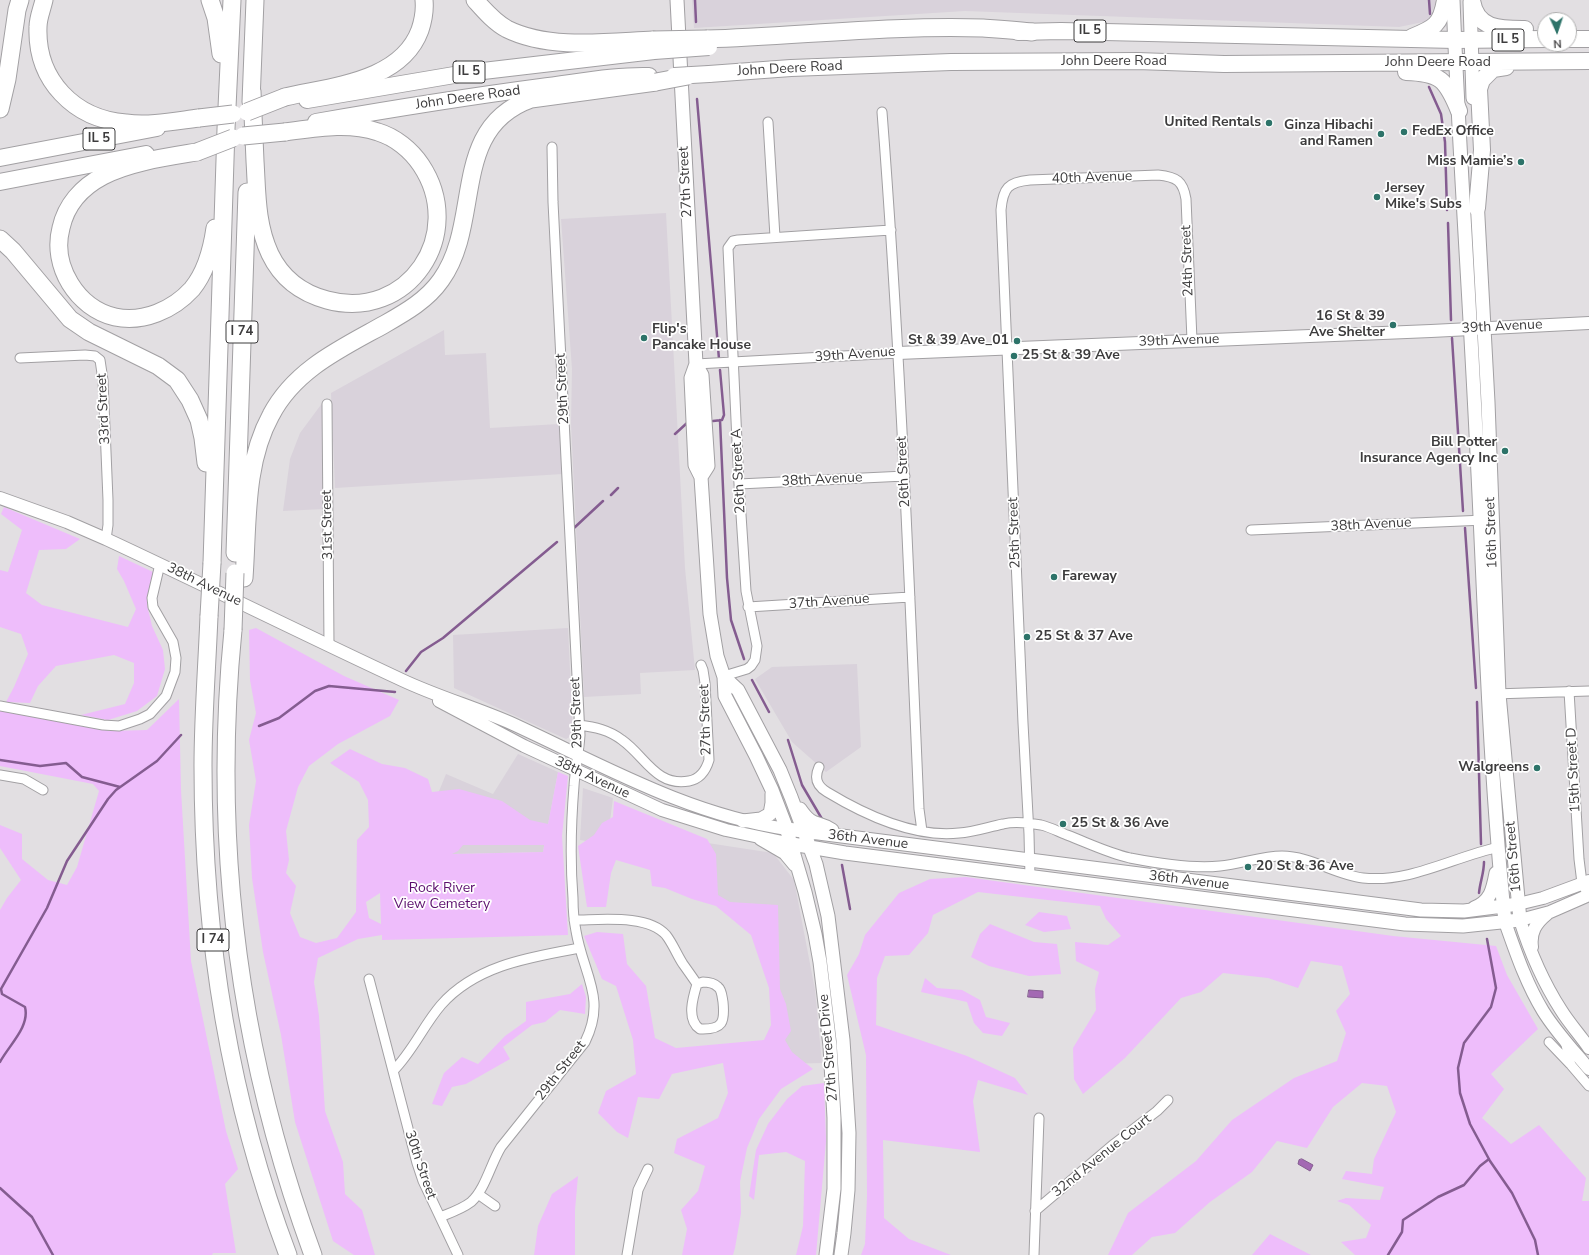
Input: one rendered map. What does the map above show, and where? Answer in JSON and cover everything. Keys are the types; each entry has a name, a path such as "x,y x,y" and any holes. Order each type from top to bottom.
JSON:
{"highway":[{"path":"0,109 7,79 17,10 20,0"},
{"path":"44,0 38,25 39,50 42,61 54,84 70,103 94,116 113,122 126,124 150,124 198,119 237,126 285,130 336,126 366,129 391,137 417,158 429,179 437,204 437,225 431,249 426,261 410,281 391,294 378,299 354,304 338,303 310,295 297,287 277,267 264,239 259,218 252,91"},
{"path":"210,0 216,18 237,126"},
{"name":"I 74","path":"232,0 237,126 226,160 209,563 209,616 203,753 207,875 216,968 227,1039 240,1096 263,1180 288,1255"},
{"name":"I 74","path":"255,0 237,461 239,575 235,630 230,670 226,743 228,844 240,972 258,1072 288,1185 313,1255"},
{"path":"253,62 258,31 267,0"},
{"path":"226,160 214,237 209,256 204,269 192,289 169,308 159,313 144,317 129,318 115,316 100,311 82,298 67,279 62,268 59,250 59,234 65,215 78,194 103,176 115,171 128,166 197,148 285,101 368,78 393,64 413,45 422,23 424,0"},
{"path":"475,0 486,12 506,28 530,38 567,42 654,46 708,43 844,31 983,28 1032,32"},
{"path":"1406,39 1433,28 1441,18 1445,0"},
{"path":"1471,0 1477,14 1490,26 1505,29 1537,29"},
{"path":"1577,29 1589,29"},
{"name":"John Deere Road","path":"1032,32 1061,30 1454,40 1537,39"},
{"path":"1577,39 1589,38"},
{"name":"John Deere Road","path":"285,101 654,46"},
{"name":"John Deere Road","path":"688,76 799,68 951,62 1137,61 1224,64 1589,61"},
{"path":"1477,208 1482,150 1479,100 1479,89 1482,80 1493,69 1546,62"},
{"path":"1224,64 1331,71 1426,73 1439,78 1445,84 1450,90 1459,111"},
{"name":"John Deere Road","path":"285,130 440,101 582,82 642,76 656,79"},
{"path":"239,575 254,458 271,414 285,394 309,369 330,354 409,310 429,295 439,283 450,267 458,246 474,161 484,136 496,122 513,108 531,99 656,79 688,76"},
{"name":"IL 5","path":"0,158 198,119"},
{"name":"IL 5","path":"0,182 197,148"},
{"path":"0,239 13,251 70,319 89,332 158,366 177,380 187,395 199,420 206,457 205,539 209,563"}],"main road":[{"name":"27th Street","path":"676,0 696,364 702,375 708,466 701,477 710,614 717,656 724,676 725,696 772,790 792,844"},
{"name":"16th Street","path":"1453,0 1463,216 1477,328"},
{"name":"16th Street","path":"1471,0 1477,208 1477,328 1494,694 1499,850 1505,922"},
{"name":"27th Street","path":"724,676 738,690 780,770 811,848"},
{"name":"16th Street","path":"1494,694 1520,920"},
{"path":"743,821 761,819 770,814 772,790"},
{"path":"791,797 806,818 817,825 829,828 842,836"},
{"name":"36th Avenue","path":"787,829 1433,912 1464,911 1518,904"},
{"path":"761,839 785,853 799,870"},
{"name":"36th Avenue","path":"792,844 846,853 1405,924 1448,927 1520,920"},
{"name":"27th Street Drive","path":"792,844 816,934 824,988 832,1074 835,1160 831,1217 826,1255"},
{"name":"27th Street Drive","path":"811,848 820,880 832,944 843,1040 849,1132 848,1190 841,1255"},
{"path":"1464,911 1483,904 1490,897 1493,890 1499,850"},
{"path":"820,880 821,865 824,859 832,854 846,853"}],"street":[{"name":"26th Street","path":"882,112 891,230 905,476 919,809 922,831"},
{"path":"768,122 775,237 891,230"},
{"name":"29th Street","path":"440,1217 471,1202 478,1194 501,1147 579,1051 588,1036 594,1018 593,992 580,948 574,920 571,852 576,770 579,755 579,725 552,147"},
{"name":"40th Avenue","path":"1005,190 1011,184 1019,181 1030,180 1158,175 1171,177 1180,182"},
{"name":"24th Street","path":"1180,182 1186,199 1192,340"},
{"name":"25th Street","path":"1005,190 1001,210 1030,877"},
{"name":"26th Street A","path":"724,676 747,669 751,666 755,660 757,646 746,591 739,484 728,248 730,244 738,240 775,237"},
{"name":"39th Avenue","path":"696,364 898,353 1589,323"},
{"name":"33rd Street","path":"20,358 85,355 95,356 100,360 103,380 108,500 108,525 106,539"},
{"name":"31st Street","path":"327,404 329,645"},
{"name":"38th Avenue","path":"739,484 905,476"},
{"name":"38th Avenue","path":"0,498 68,522 160,564 405,681 500,718 674,798 743,821 787,829"},
{"name":"38th Avenue","path":"1250,530 1486,520"},
{"path":"0,706 103,725 119,726 150,714 166,696 175,672 176,664 176,650 173,642 153,607 152,598 160,564"},
{"name":"37th Avenue","path":"748,607 910,597"},
{"name":"27th Street","path":"579,725 606,731 622,740 649,767 663,778 677,782 692,780 702,773 707,767 709,760 705,683 701,665"},
{"name":"38th Avenue","path":"405,681 474,721 662,810 708,825 761,839 792,844"},
{"name":"15th Street D","path":"1570,691 1579,859 1586,882 1588,895"},
{"path":"1494,694 1589,691"},
{"name":"36th Avenue","path":"819,767 816,773 816,779 822,789 871,816 904,827 941,834 957,834 1003,824 1042,825 1119,855 1144,860 1202,867 1219,866 1284,856 1307,861 1330,870 1356,876 1396,878 1410,875 1485,850 1499,850"},
{"path":"0,775 24,779 43,790"},
{"name":"36th Avenue","path":"1518,904 1542,898 1586,882"},
{"name":"36th Avenue","path":"1520,920 1550,912 1588,895"},
{"path":"1540,975 1532,951 1531,937 1537,923 1550,912"},
{"path":"574,920 634,921 652,925 666,935 697,984 693,1001 694,1021 700,1029 713,1029 720,1025 723,1020 722,992 719,987 710,982 697,984"},
{"name":"16th Street","path":"1520,920 1528,947 1540,975 1561,1010 1589,1048"},
{"name":"16th Street","path":"1505,922 1515,952 1530,988 1565,1042 1589,1069"},
{"path":"393,1071 412,1048 432,1016 442,1004 468,983 490,970 508,964 580,948"},
{"name":"30th Street","path":"369,979 416,1163 458,1255"},
{"name":"16th Street","path":"1549,1042 1589,1086"},
{"name":"16th Street","path":"1565,1042 1571,1065"},
{"name":"32nd Avenue Court","path":"1035,1211 1114,1144 1157,1111 1168,1100"},
{"path":"1034,1255 1039,1118"},
{"path":"627,1255 638,1190 648,1169"},
{"path":"478,1194 496,1206"}],"shaded area":[{"path":"692,0 1435,0 1436,2 1428,21 1399,27 965,11 694,28"},
{"path":"666,213 685,568 695,670 640,673 641,694 584,697 571,423 572,369 561,219"},
{"path":"444,330 445,355 486,353 490,428 559,424 563,474 335,488 331,393"},
{"path":"323,402 324,509 283,511 290,459 300,433"},
{"path":"568,628 573,735 566,739 454,688 453,635"},
{"path":"857,664 861,747 826,772 792,742 755,679 772,667"},
{"path":"518,754 558,772 543,852 413,855 446,774 493,794"},
{"path":"583,788 613,798 607,844 580,840"},
{"path":"701,842 773,853 794,880 815,990 822,1063 783,1064 772,907 702,902"},
{"path":"1029,990 1043,991 1043,998 1028,997"},
{"path":"1302,1159 1313,1165 1310,1171 1298,1164 1299,1160"}],"green space":[{"path":"4,507 80,539 66,549 39,550 26,593 42,605 128,627 136,609 117,569 119,556 153,572 147,605 152,626 163,650 165,669 157,696 137,711 108,720 81,715 125,704 134,683 134,663 114,655 56,666 38,686 30,703 6,702 28,654 21,634 0,627 0,570 8,572 22,530 1,514"},
{"name":"Rock River View Cemetery","path":"256,628 344,676 399,700 390,716 338,744 309,766 298,787 286,831 289,860 286,873 296,886 290,913 300,937 316,943 337,938 356,912 357,840 369,827 368,800 359,782 330,763 350,749 382,764 405,768 428,779 432,792 459,789 502,801 530,820 548,824 558,772 568,776 562,836 568,935 382,940 382,935 358,939 318,958 314,982 319,1016 325,1111 343,1162 345,1194 362,1210 375,1255 354,1255 333,1241 295,1122 281,1035 263,952 252,878 249,825 256,781 249,740 256,713 250,680 249,630","holes":["463,845 544,845 544,846 543,852 452,854 458,851","380,893 381,923 381,924 369,918 366,902"]},
{"path":"179,699 181,790 191,961 226,1131 238,1169 225,1184 236,1253 213,1253 212,1255 0,1255 0,910 21,880 0,848 0,825 22,834 22,859 48,880 67,885 77,867 99,791 93,784 0,766 0,710 110,731 147,730"},
{"path":"614,801 707,839 716,854 718,895 730,902 778,905 780,989 786,1004 791,1031 785,1040 792,1052 813,1069 781,1089 759,1119 747,1148 740,1182 741,1213 733,1255 682,1255 687,1229 681,1210 698,1191 705,1166 674,1153 677,1139 718,1118 728,1093 723,1063 672,1074 659,1099 638,1097 628,1138 617,1132 598,1113 606,1091 636,1074 633,1040 616,986 602,979 584,936 597,932 623,934 627,964 646,986 655,1038 676,1048 764,1040 771,1025 769,988 751,935 716,906 692,899 665,888 652,886 650,870 616,860 611,873 606,907 587,907 578,846 594,835 602,823 613,817"},
{"path":"966,877 1393,936 1496,946 1507,975 1538,1029 1491,1074 1504,1089 1482,1118 1511,1144 1539,1125 1586,1178 1582,1201 1589,1201 1589,1255 1355,1255 1341,1242 1366,1238 1371,1225 1349,1205 1337,1201 1346,1198 1380,1200 1384,1187 1342,1179 1346,1171 1372,1174 1374,1159 1396,1112 1387,1086 1362,1083 1333,1107 1307,1148 1277,1141 1252,1172 1210,1202 1175,1233 1152,1237 1132,1255 1108,1255 1128,1213 1196,1161 1232,1120 1294,1078 1337,1061 1346,1033 1336,1011 1350,994 1342,966 1311,961 1298,988 1268,978 1223,973 1201,992 1181,998 1125,1058 1083,1094 1074,1079 1073,1048 1096,1010 1095,989 1099,972 1076,961 1075,942 1108,945 1121,936 1106,919 1100,906 978,892 933,915 928,933 909,955 885,956 877,978 876,1025 967,1056 1015,1078 1028,1095 978,1080 973,1101 980,1152 883,1140 884,1218 909,1239 951,1255 861,1255 865,1244 867,1196 866,1055 847,975 859,954 865,935 899,893 930,879"},
{"path":"1039,912 1067,916 1071,929 1044,932 1025,925"},
{"path":"990,924 1034,942 1057,944 1061,974 1029,976 989,966 971,957 980,934"},
{"path":"925,978 937,988 962,990 980,1000 986,1017 1010,1023 1002,1036 983,1033 974,1023 967,1002 921,992"},
{"path":"582,984 586,997 585,1014 560,1010 545,1022 532,1025 503,1047 510,1059 466,1084 452,1087 442,1106 432,1104 444,1073 462,1057 478,1064 505,1036 526,1021 526,1002 570,994"},
{"path":"824,1083 826,1141 816,1255 796,1255 803,1226 805,1161 786,1152 759,1155 754,1200 749,1196 756,1150 768,1124 787,1099 802,1086"},
{"path":"578,1176 575,1210 575,1255 534,1255 538,1226 552,1194"},
{"path":"1270,1234 1311,1255 1252,1255"}],"waterway":[{"path":"695,0 696,22"},
{"path":"1429,0 1430,14"},
{"path":"1429,87 1441,114 1445,142 1447,210"},
{"path":"697,99 719,359"},
{"path":"1448,223 1451,320"},
{"path":"1452,338 1463,511"},
{"path":"713,421 722,420 724,415 720,370"},
{"path":"720,420 727,578 731,620 744,659"},
{"path":"675,434 687,423"},
{"path":"611,495 618,488"},
{"path":"574,528 603,501"},
{"path":"1465,528 1476,688"},
{"path":"406,671 421,652 443,638 557,542"},
{"path":"752,680 769,712"},
{"path":"259,726 279,718 315,691 329,686 395,692"},
{"path":"1477,702 1481,844"},
{"path":"0,1062 22,1029 26,1014 25,1007 2,994 1,989 47,908 67,861 108,799 116,790 157,761 181,735"},
{"path":"788,740 802,785 822,819"},
{"path":"0,760 40,766 66,763 82,777 120,787"},
{"path":"1479,893 1484,862"},
{"path":"842,865 850,909"},
{"path":"1487,939 1496,988 1491,1007 1464,1043 1458,1068 1460,1093 1470,1124 1490,1161 1512,1193 1535,1240 1538,1255"},
{"path":"1388,1255 1402,1232 1403,1220 1438,1197 1464,1185 1480,1166 1489,1159"},
{"path":"0,1188 32,1217 53,1255"}],"place":[{"name":"United Rentals","path":"1269,123"},
{"name":"FedEx Office","path":"1404,132"},
{"name":"Ginza Hibachi and Ramen","path":"1381,134"},
{"name":"Miss Mamie’s","path":"1521,162"},
{"name":"Jersey Mike's Subs","path":"1377,197"},
{"name":"16 St & 39 Ave Shelter","path":"1393,325"},
{"name":"Flip's Pancake House","path":"644,338"},
{"name":"St & 39 Ave_01","path":"1017,341"},
{"name":"25 St & 39 Ave","path":"1014,356"},
{"name":"Bill Potter Insurance Agency Inc","path":"1505,451"},
{"name":"Fareway","path":"1054,577"},
{"name":"25 St & 37 Ave","path":"1027,637"},
{"name":"Walgreens","path":"1537,768"},
{"name":"25 St & 36 Ave","path":"1063,824"},
{"name":"20 St & 36 Ave","path":"1248,867"}]}
